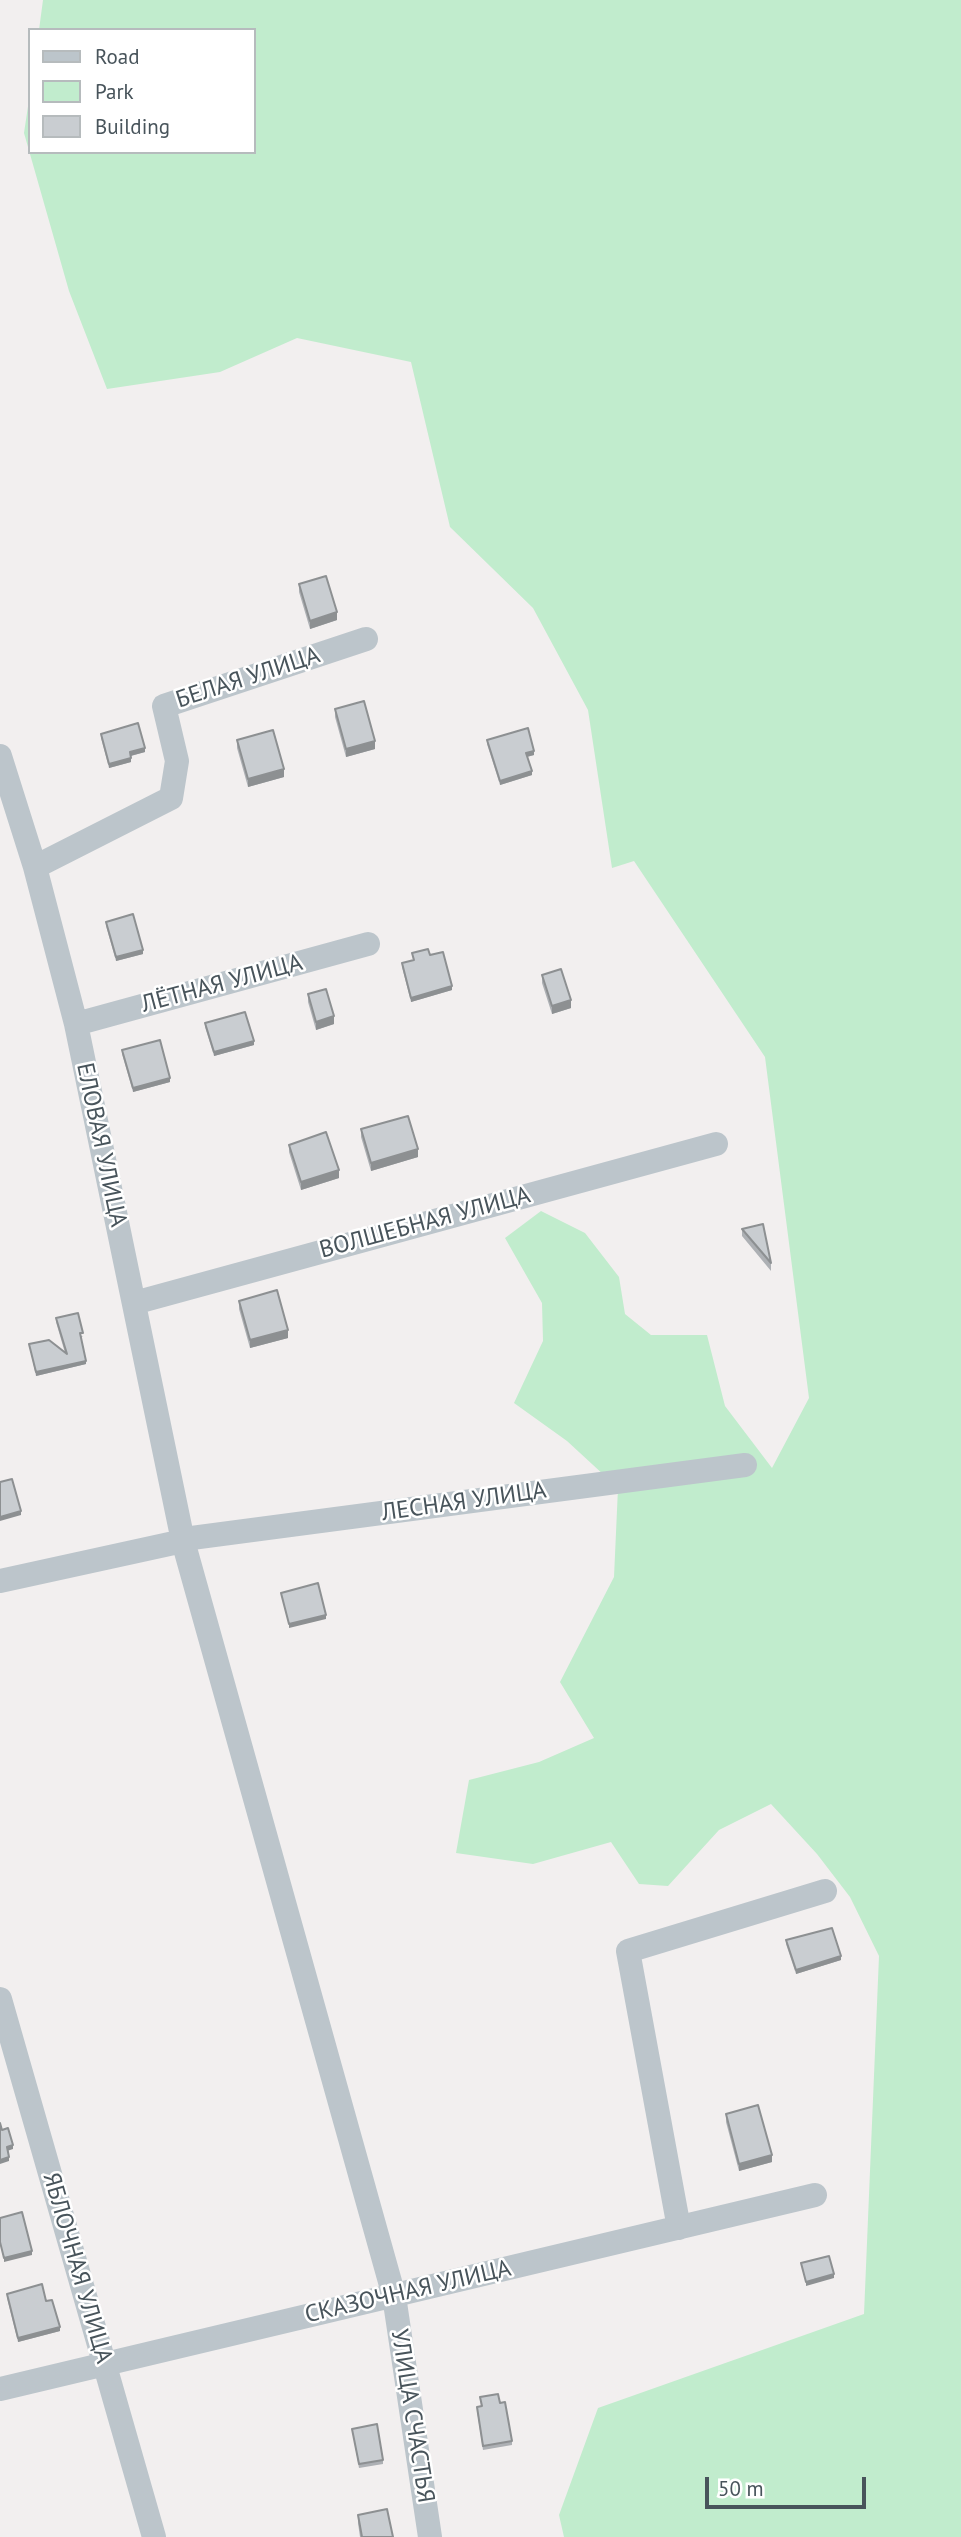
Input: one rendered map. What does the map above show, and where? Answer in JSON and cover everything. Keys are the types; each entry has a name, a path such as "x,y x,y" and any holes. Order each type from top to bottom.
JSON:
{"street":[{"name":"БЕЛАЯ УЛИЦА","path":"36,867 171,798 177,761 164,706 366,639"},
{"name":"ЕЛОВАЯ УЛИЦА","path":"0,756 36,867 76,1024 183,1540"},
{"name":"ЛЁТНАЯ УЛИЦА","path":"76,1024 368,944"},
{"name":"ВОЛШЕБНАЯ УЛИЦА","path":"134,1303 716,1144"},
{"name":"ЛЕСНАЯ УЛИЦА","path":"0,1581 183,1540 745,1465"},
{"name":"УЛИЦА СЧАСТЬЯ","path":"183,1540 394,2295 430,2537"},
{"path":"679,2228 628,1951 825,1891"},
{"name":"ЯБЛОЧНАЯ УЛИЦА","path":"0,1999 153,2537"},
{"name":"СКАЗОЧНАЯ УЛИЦА","path":"0,2389 816,2195"}],"green space":[{"path":"43,0 961,0 961,2537 564,2537 559,2515 598,2408 864,2314 879,1956 850,1897 817,1854 771,1804 719,1830 668,1886 639,1884 611,1842 533,1864 456,1853 469,1780 539,1762 594,1738 560,1682 614,1577 618,1488 567,1441 514,1403 543,1341 542,1303 505,1238 541,1211 585,1233 619,1277 625,1314 651,1335 707,1335 725,1406 772,1468 809,1398 765,1057 634,861 612,868 588,710 533,608 450,527 411,362 297,338 220,372 107,389 69,291 30,154 256,154 256,28 39,28"},
{"path":"28,106 28,147 24,133"}],"building":[{"path":"326,576 337,612 310,621 299,584"},
{"path":"364,701 375,741 346,749 335,709"},
{"path":"138,723 145,748 130,752 131,758 109,764 101,734"},
{"path":"528,728 534,751 526,753 532,771 500,781 487,740"},
{"path":"273,730 284,769 248,779 237,740"},
{"path":"133,914 143,950 116,957 106,922"},
{"path":"428,949 430,955 443,952 452,986 411,998 402,963 414,960 412,953"},
{"path":"561,969 571,1000 552,1006 542,975"},
{"path":"326,989 334,1016 316,1022 308,994"},
{"path":"245,1012 254,1041 214,1052 205,1023"},
{"path":"160,1040 170,1078 133,1088 122,1050"},
{"path":"408,1116 418,1149 371,1163 361,1129"},
{"path":"326,1132 339,1170 301,1182 289,1145"},
{"path":"763,1224 771,1263 742,1229"},
{"path":"277,1290 288,1330 250,1340 239,1301"},
{"path":"78,1313 86,1361 36,1372 29,1344 49,1340 67,1354 56,1318"},
{"path":"12,1479 21,1511 0,1517 0,1482"},
{"path":"318,1583 326,1615 289,1624 281,1593"},
{"path":"832,1928 841,1956 796,1970 786,1940"},
{"path":"758,2105 772,2155 739,2164 726,2114"},
{"path":"0,2123 2,2130 8,2128 13,2145 7,2147 9,2157 0,2160"},
{"path":"22,2212 32,2251 4,2258 0,2242 0,2218"},
{"path":"829,2256 834,2274 806,2282 801,2263"},
{"path":"42,2284 46,2301 52,2300 60,2327 18,2338 7,2294"},
{"path":"498,2394 500,2403 505,2402 512,2441 483,2446 477,2407 482,2406 480,2397"},
{"path":"377,2424 383,2460 359,2464 352,2429"},
{"path":"387,2509 393,2537 362,2537 358,2515"}]}
